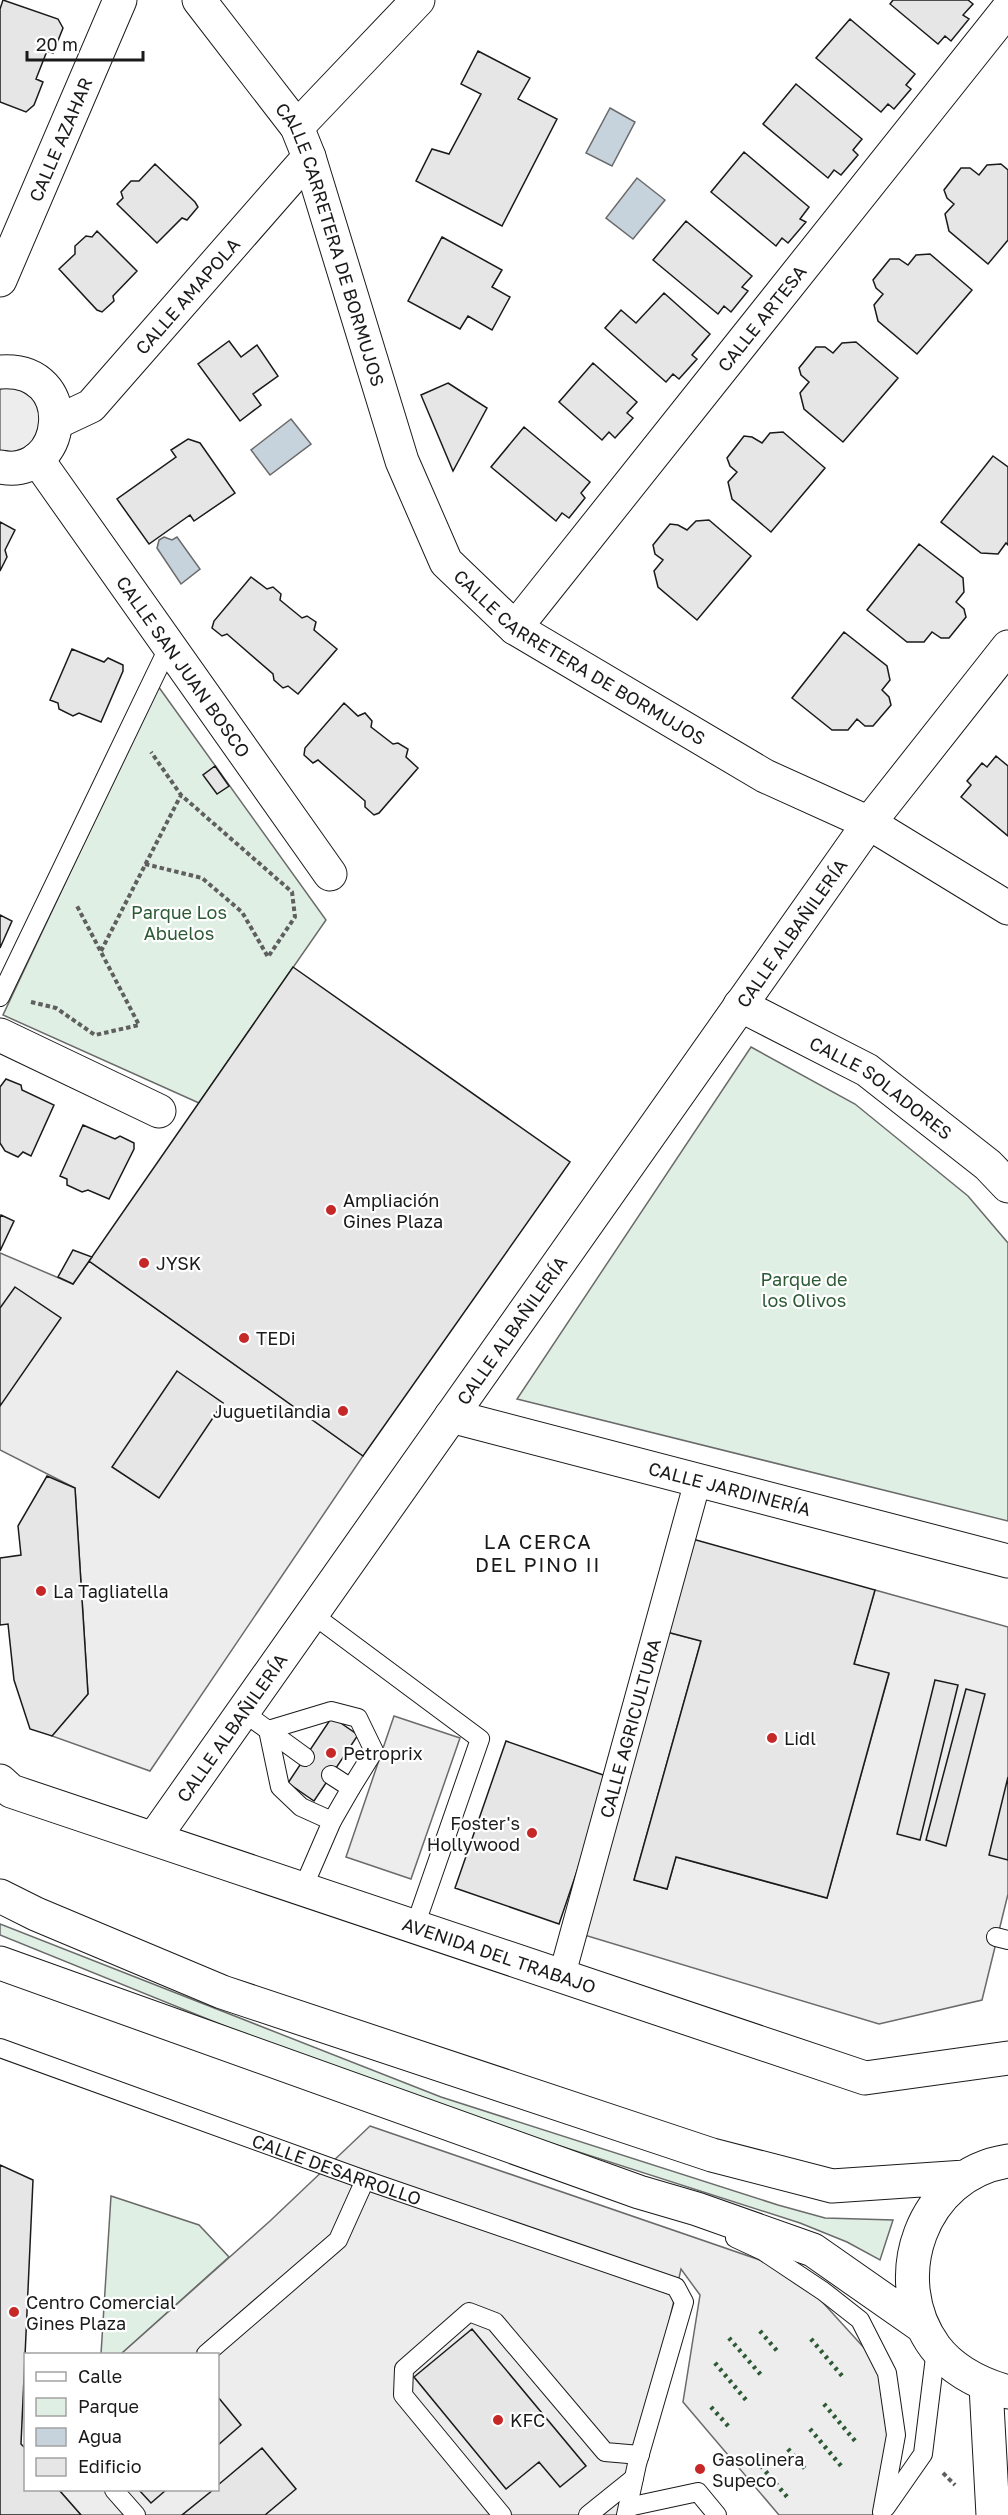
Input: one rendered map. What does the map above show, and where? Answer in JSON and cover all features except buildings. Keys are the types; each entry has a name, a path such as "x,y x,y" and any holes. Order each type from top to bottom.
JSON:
{"street":[{"name":"CALLE AZAHAR","path":"0,280 120,0"},
{"name":"CALLE CARRETERA DE BORMUJOS","path":"199,0 297,127 309,157 402,461 446,562 515,628 765,776 869,823 1008,908"},
{"path":"297,127 418,0"},
{"name":"CALLE ARTESA","path":"515,628 1008,9"},
{"name":"CALLE AMAPOLA","path":"57,422 91,406 309,157"},
{"path":"0,372 12,371 27,374 40,382 50,393 57,422 54,436 47,449 37,459 22,466 0,467"},
{"name":"CALLE SAN JUAN BOSCO","path":"37,459 330,874"},
{"name":"CALLE ALBAÑILERÍA","path":"154,1838 255,1721 312,1614 869,823 1008,647"},
{"name":"CALLE SOLADORES","path":"741,1005 867,1070 988,1165 1008,1186"},
{"path":"0,1035 159,1111"},
{"name":"CALLE JARDINERÍA","path":"451,1416 1008,1561"},
{"name":"CALLE AGRICULTURA","path":"562,1975 698,1480"},
{"name":"AVENIDA DEL TRABAJO","path":"0,1781 11,1791 865,2078 1008,2058"},
{"path":"0,1896 36,1914 222,1992 712,2155 832,2186 965,2177"},
{"path":"0,1963 639,2192 697,2209 813,2250 929,2338 958,2371 997,2389 993,2515"},
{"path":"929,2338 912,2295 912,2261 921,2228 939,2200 965,2177 997,2163 1008,2161"}],"lane":[{"path":"0,998 169,646"},
{"path":"312,1614 480,1739 415,1926"},
{"path":"255,1721 331,1711 358,1718 374,1751 332,1821 303,1888"},
{"path":"255,1721 305,1757"},
{"path":"255,1721 280,1787 301,1807 332,1821"},
{"path":"331,1775 351,1788"},
{"name":"CALLE DESARROLLO","path":"0,2048 365,2180 676,2287 684,2302 640,2455"},
{"path":"208,2353 338,2240 365,2180"},
{"path":"639,2192 763,2251 823,2290 860,2320 887,2373 896,2435 881,2514"},
{"path":"502,2515 403,2395 404,2369 469,2312 495,2322 604,2452 640,2455 627,2511 698,2492 717,2515"},
{"path":"881,2514 923,2454 929,2338"},
{"path":"588,2515 634,2478"},
{"path":"115,2491 136,2515"}],"path":[{"path":"145,864 202,878 242,912 268,957 295,917 292,892 181,795 148,749"},
{"path":"100,952 181,795"},
{"path":"30,1002 56,1008 95,1035 139,1025 77,906"}],"green space":[{"name":"Parque Los Abuelos","path":"158,686 326,920 199,1103 3,1015"},
{"name":"Parque de los Olivos","path":"751,1047 855,1104 968,1196 1008,1243 1008,1521 517,1399"},
{"path":"0,1924 441,2097 825,2218 893,2220 880,2260 847,2242 800,2223 498,2126 247,2035 0,1935"},
{"path":"111,2196 199,2225 229,2257 122,2353 101,2353"}],"shaded area":[{"path":"8,387 19,389 36,401 41,422 33,442 13,452 0,451 0,389"},
{"path":"0,1253 73,1284 89,1261 363,1456 150,1771 52,1736 88,1694 75,1488 0,1450"},
{"path":"875,1590 1008,1627 1008,1894 982,2000 879,2024 581,1934 663,1631 701,1641 634,1880 667,1889 676,1857 827,1898 889,1674 854,1664"},
{"path":"394,1716 460,1738 411,1879 346,1857"},
{"path":"370,2126 795,2272 887,2373 896,2435 880,2515 779,2515 683,2402 700,2295 681,2269 626,2515 81,2515 60,2491 219,2491 219,2353 122,2353 270,2221"}],"water":[{"path":"610,108 635,122 612,166 586,153"},
{"path":"637,178 665,200 633,239 606,218"},
{"path":"291,419 311,444 270,475 251,450"},
{"path":"164,537 172,540 177,537 200,569 181,584 157,548 159,540"}],"hedge":[{"path":"760,2331 778,2352"},
{"path":"729,2338 761,2375"},
{"path":"811,2339 843,2377"},
{"path":"715,2363 746,2400"},
{"path":"824,2404 856,2442"},
{"path":"711,2407 730,2428"},
{"path":"810,2429 842,2467"},
{"path":"788,2449 807,2471"},
{"path":"756,2460 788,2498"}],"place":[{"name":"Ampliación Gines Plaza","path":"331,1210"},
{"name":"JYSK","path":"144,1263"},
{"name":"TEDi","path":"244,1338"},
{"name":"Juguetilandia","path":"343,1411"},
{"name":"La Tagliatella","path":"41,1591"},
{"name":"Lidl","path":"772,1738"},
{"name":"Petroprix","path":"331,1753"},
{"name":"Foster's Hollywood","path":"532,1833"},
{"name":"Centro Comercial Gines Plaza","path":"14,2312"},
{"name":"KFC","path":"498,2420"},
{"name":"Gasolinera Supeco","path":"700,2469"}],"district":[{"name":"LA CERCA DEL PINO II","path":"538,1552"}]}
